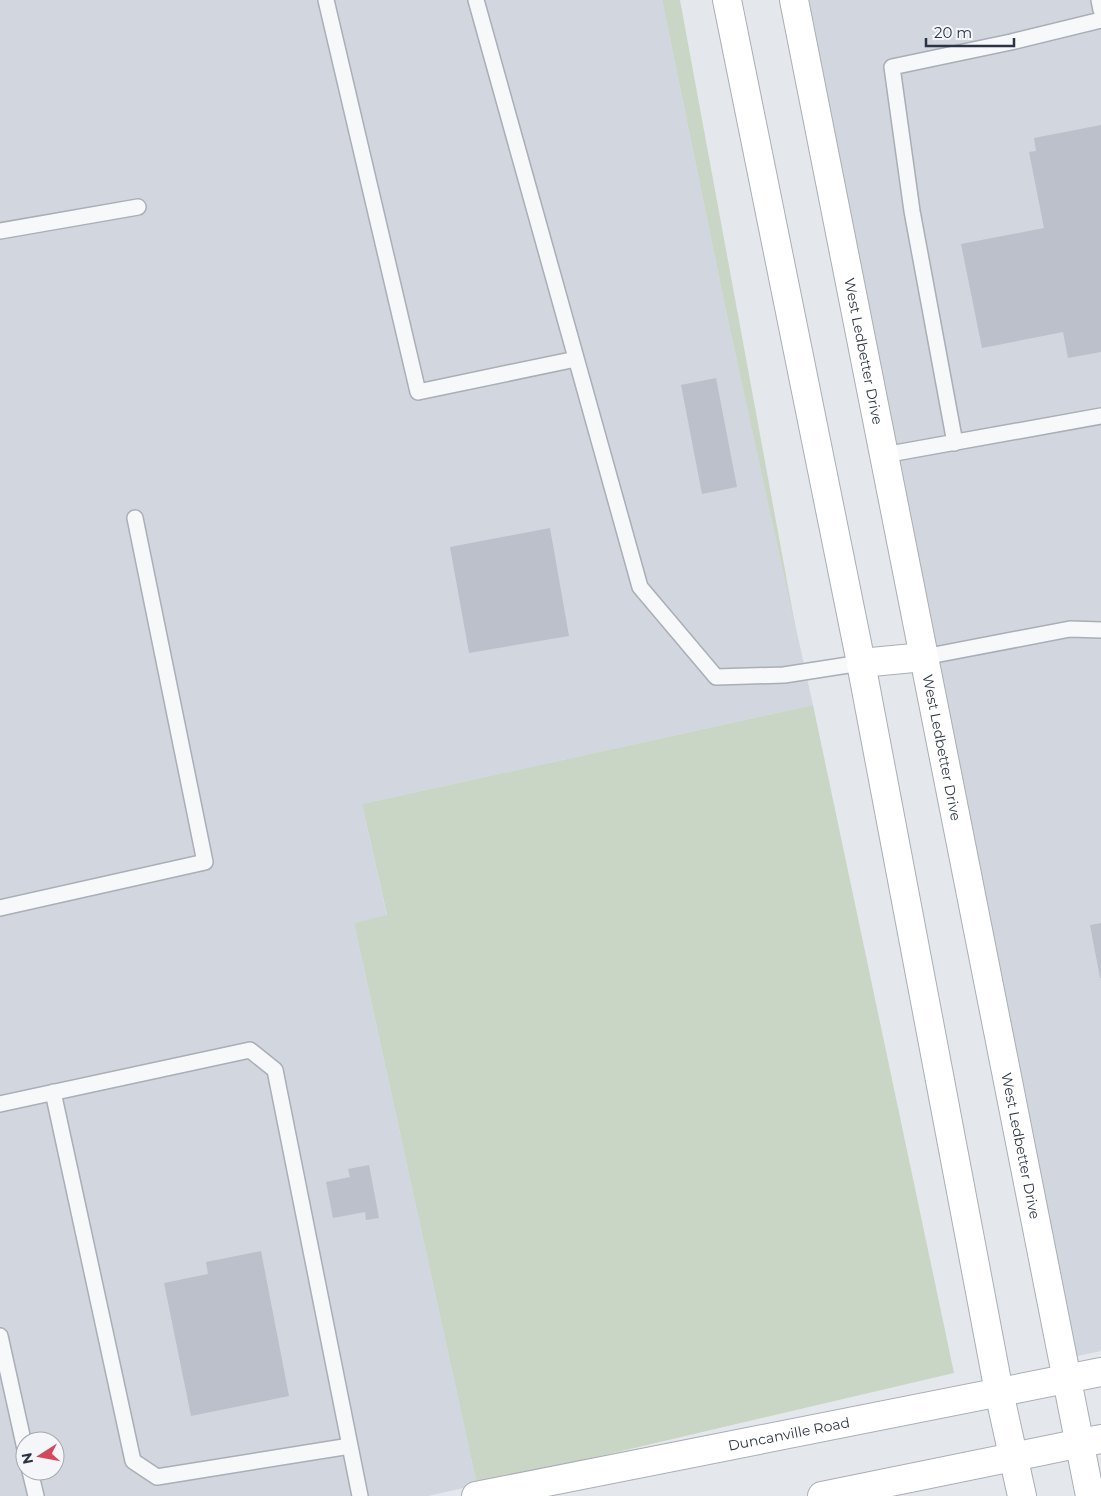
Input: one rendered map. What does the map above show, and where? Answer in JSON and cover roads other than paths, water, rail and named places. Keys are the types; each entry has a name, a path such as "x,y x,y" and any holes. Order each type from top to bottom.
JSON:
{"main road":[{"path":"727,0 861,663 999,1392 1022,1496"},
{"name":"West Ledbetter Drive","path":"794,0 1066,1378 1090,1441 1090,1496"},
{"path":"861,663 924,657"},
{"name":"Duncanville Road","path":"476,1496 1101,1372"},
{"path":"822,1496 1090,1441"}],"lane":[{"path":"326,0 418,392 576,359"},
{"path":"476,0 640,587 716,677 784,674 861,663"},
{"path":"1099,0 1101,10"},
{"path":"955,442 912,211 892,67 1012,42 1101,20"},
{"path":"0,231 138,207"},
{"path":"884,455 1101,416"},
{"path":"0,908 205,862 135,518"},
{"path":"924,657 1070,629 1101,630"},
{"path":"0,1104 250,1050 275,1070 360,1496"},
{"path":"53,1092 133,1461 157,1477 350,1446"},
{"path":"0,1336 21,1431"},
{"path":"32,1481 36,1496"}]}
